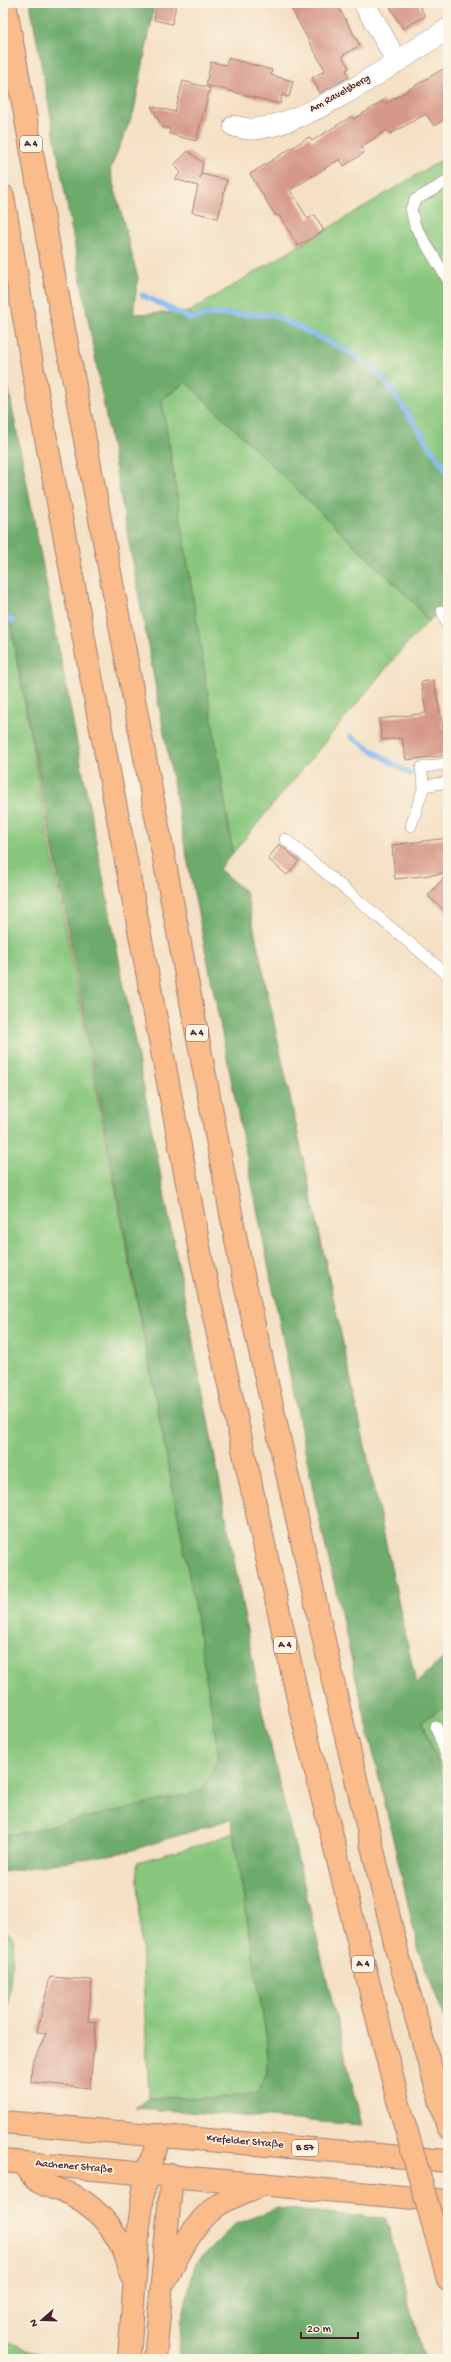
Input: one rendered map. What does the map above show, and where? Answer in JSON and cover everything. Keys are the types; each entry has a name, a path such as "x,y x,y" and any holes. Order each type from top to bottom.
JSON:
{"main road":[{"name":"A 4","path":"5,3 56,286 240,1261 337,1699 397,1951 448,2128"},
{"name":"A 4","path":"3,196 33,370 202,1262 300,1708 329,1831 397,2097 446,2275"},
{"name":"Krefelder Straße","path":"3,2122 448,2161"},
{"path":"129,2359 133,2291 146,2174 162,2135"},
{"path":"155,2359 172,2175 162,2135"},
{"path":"14,2162 38,2182 77,2198 90,2206 108,2225 125,2252 133,2291"},
{"name":"Aachener Straße","path":"14,2162 146,2174"},
{"path":"146,2174 172,2175 448,2201"},
{"path":"162,2288 176,2258 198,2225 216,2206 264,2184"}],"street":[{"path":"364,3 397,61"},
{"name":"Am Ravelsberg","path":"234,126 254,129 283,122 325,104 448,29"}],"lane":[{"path":"448,181 415,200 411,209 415,226 448,280"},
{"path":"442,611 448,628"},
{"path":"411,826 424,786 421,768 448,763"},
{"path":"424,786 448,782"},
{"path":"285,838 448,975"},
{"path":"436,1727 448,1760"}],"green space":[{"path":"30,3 155,3 134,111 110,170 138,278 133,314 189,312 193,316 210,312 273,313 354,352 376,368 392,387 448,470 448,602 428,622 417,606 186,382 162,400 233,853 219,869 246,892 416,1683 448,1654 448,1704 423,1721 448,1795 448,2026 419,1952 315,1500 187,858"},
{"path":"448,156 448,470 392,387 376,368 273,313 211,312 193,316 189,312"},
{"path":"3,360 208,1420 262,1711 362,2125 135,2108 149,2097 210,2099 258,2093 267,2072 267,2041 231,1819 126,1852 3,1872 3,1835 20,1833 202,1791 219,1756 190,1580 9,616 3,615"},
{"path":"186,382 417,606 428,622 402,649 233,853 162,400"},
{"path":"3,615 9,616 50,847 190,1580 219,1756 203,1791 20,1833 3,1835"},
{"path":"448,1704 448,1795 423,1721"},
{"path":"233,1833 267,2041 267,2072 258,2093 210,2099 149,2097 137,1862 193,1847"},
{"path":"3,1929 14,1938 8,2004 3,2019"},
{"path":"277,2208 386,2219 424,2359 178,2359 182,2319 195,2264 234,2225"},
{"path":"3,2341 56,2359 3,2359"}],"building":[{"path":"157,3 176,5 172,24 154,20"},
{"path":"288,3 336,3 360,45 342,56 349,68 346,70 349,77 320,93 312,78 325,70"},
{"path":"388,3 418,3 425,16 403,29"},
{"path":"228,58 272,70 271,75 293,81 289,97 282,95 280,104 206,85 211,62 226,65"},
{"path":"448,66 448,117 434,126 426,114 390,134 387,130 361,147 364,153 344,166 340,159 290,190 308,219 315,215 324,231 298,246 279,215 276,216 272,210 250,174 309,137 312,141 352,116 354,119 383,101 385,104"},
{"path":"183,81 210,88 196,141 169,134 170,129 162,127 151,106 175,112"},
{"path":"188,151 203,163 200,178 201,174 227,180 218,218 192,212 198,186 175,179 181,172 174,165"},
{"path":"434,680 443,728 448,727 448,755 406,760 402,738 382,740 379,719 426,713 421,682"},
{"path":"448,838 448,873 395,879 392,845"},
{"path":"279,844 299,861 287,875 268,859"},
{"path":"448,873 448,913 428,896"},
{"path":"50,1977 92,1980 88,2021 96,2022 90,2088 31,2082 32,2065 46,2033 37,2032"}],"waterway":[{"path":"142,295 191,319 212,314 273,315 353,354 375,370 390,388 448,473"},
{"path":"3,616 12,621"},
{"path":"351,737 410,774"}]}
